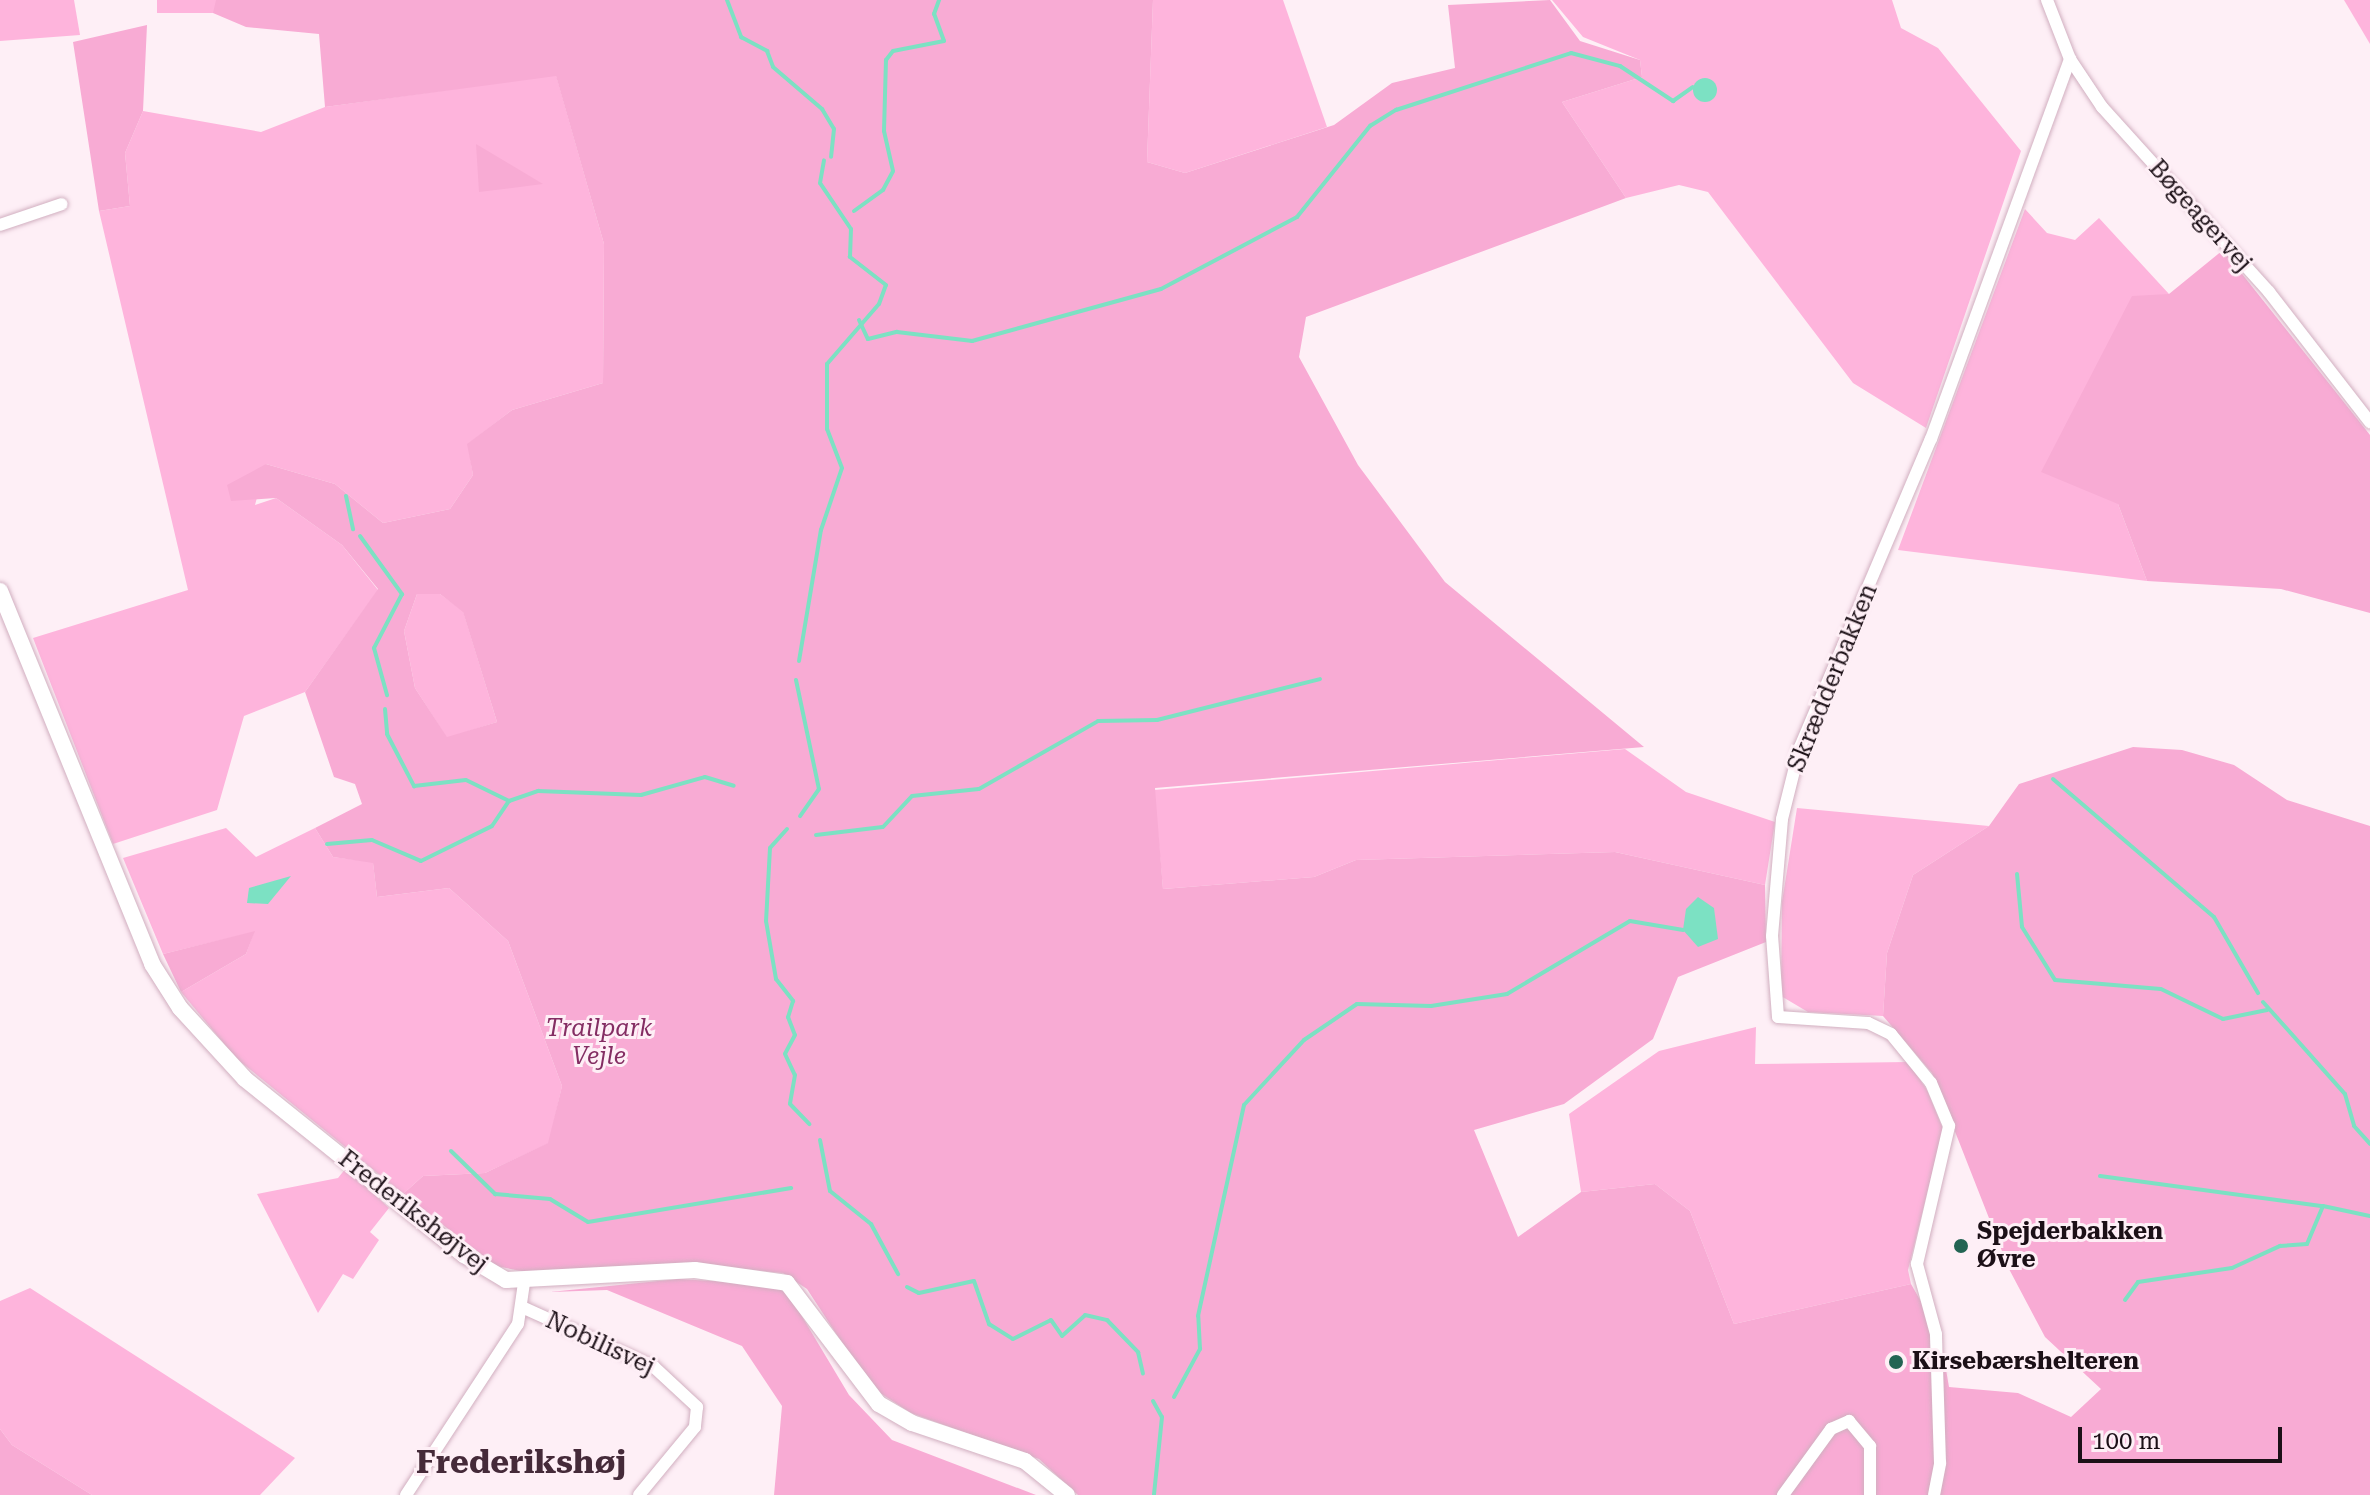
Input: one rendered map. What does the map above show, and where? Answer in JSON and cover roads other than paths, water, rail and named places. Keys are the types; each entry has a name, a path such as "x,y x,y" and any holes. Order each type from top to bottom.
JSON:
{"street":[{"name":"Bøgeagervej","path":"2047,0 2070,59 2102,107 2269,292 2370,422"},
{"name":"Skrædderbakken","path":"1934,1495 1940,1463 1936,1334 1917,1264 1949,1126 1931,1083 1891,1034 1868,1023 1778,1017 1772,936 1782,819 1800,747 1931,439 2070,59"},
{"path":"0,225 62,204"},
{"name":"Frederikshøjvej","path":"0,591 130,917 180,1008 245,1079 464,1255 524,1283 695,1270 787,1283 879,1404 912,1423 1025,1461 1067,1495"},
{"path":"406,1495 524,1308 524,1283"},
{"name":"Nobilisvej","path":"524,1308 654,1367 697,1407 695,1427 639,1495"},
{"path":"1783,1495 1831,1429 1849,1421 1870,1446 1870,1495"}],"waterway":[{"path":"727,0 741,37 767,51 773,67 822,109 834,129 831,157"},
{"path":"854,211 883,190 893,171 884,131 886,60 893,51 944,41 934,14 939,0"},
{"path":"859,320 868,339 897,332 972,341 1161,289 1297,217 1370,126 1396,110 1571,53 1620,66 1673,101 1693,87"},
{"path":"799,661 821,530 842,468 827,429 827,364 879,304 886,285 850,257 851,229 820,183 824,160"},
{"path":"346,496 353,529"},
{"path":"360,536 402,594 374,648 387,695"},
{"path":"816,835 883,827 912,796 979,789 1098,721 1157,720 1320,679"},
{"path":"796,680 819,789 800,816"},
{"path":"385,709 387,734 414,786 466,780 509,801 538,791 641,795 705,777 734,786"},
{"path":"2053,779 2214,917 2258,993"},
{"path":"327,844 372,840 421,861 492,826 509,801"},
{"path":"787,829 770,848 766,921 776,979 793,1001 788,1017 795,1035 785,1054 795,1075 790,1104 809,1124"},
{"path":"2017,874 2022,927 2055,980 2161,989 2223,1019 2267,1010"},
{"path":"1174,1397 1200,1349 1198,1316 1244,1105 1304,1040 1357,1004 1431,1006 1507,994 1630,921 1683,930"},
{"path":"2263,1002 2345,1094 2354,1126 2370,1144"},
{"path":"820,1140 830,1191 871,1224 898,1274"},
{"path":"451,1151 495,1194 550,1199 588,1222 791,1188"},
{"path":"2100,1176 2323,1206"},
{"path":"2125,1300 2138,1282 2232,1268 2280,1246 2307,1244 2323,1206 2370,1216"},
{"path":"907,1287 919,1293 974,1281 989,1324 1013,1339 1051,1320 1062,1336 1085,1315 1107,1320 1138,1352 1143,1373"},
{"path":"1153,1401 1162,1417 1154,1495"}],"place":[{"name":"Spejderbakken Øvre","path":"1961,1246"},
{"name":"Kirsebærshelteren","path":"1896,1362"}],"district":[{"name":"Frederikshøj","path":"521,1462"}],"park label":[{"name":"Trailpark Vejle","path":"599,1043"}]}
